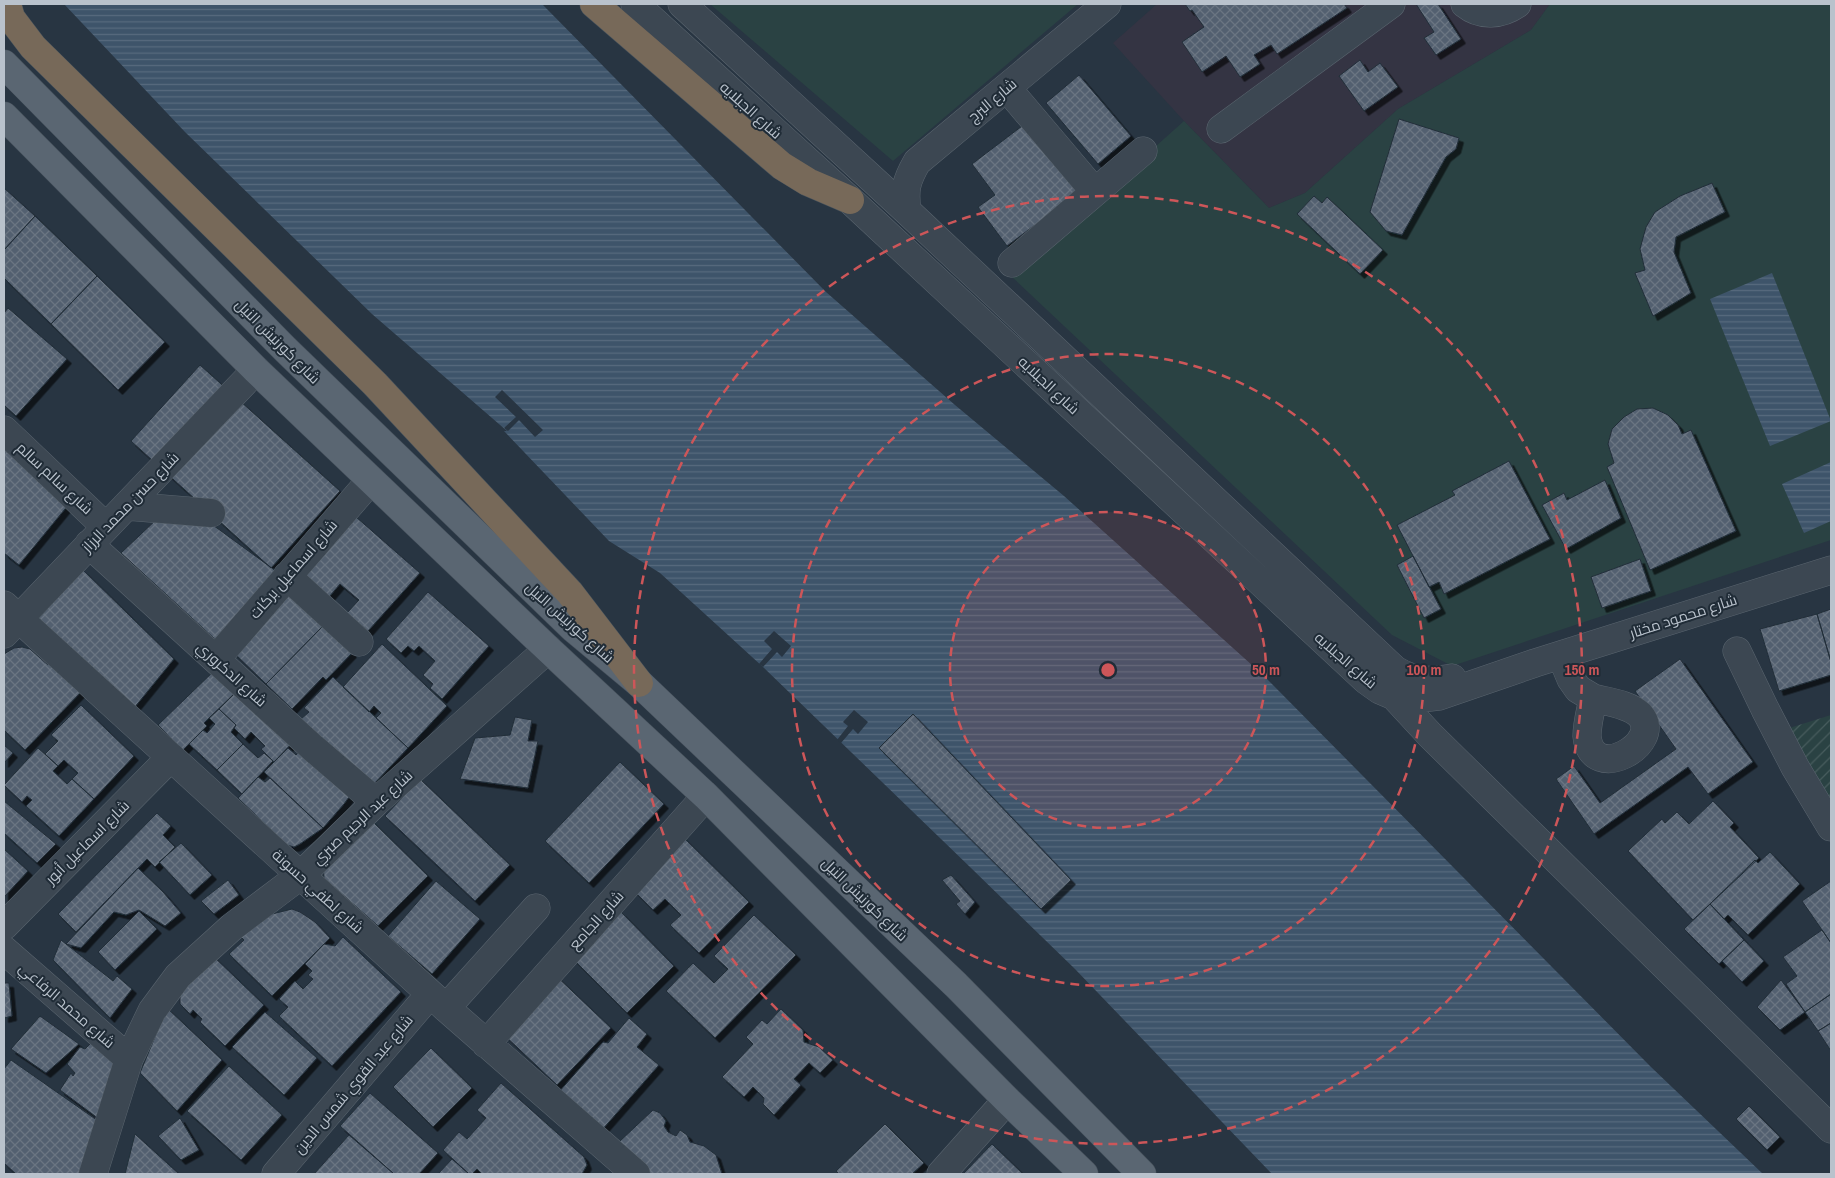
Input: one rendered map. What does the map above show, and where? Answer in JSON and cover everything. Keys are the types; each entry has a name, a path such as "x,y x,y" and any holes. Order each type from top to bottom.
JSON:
{"highway":[{"path":"7,4 11,18 33,47 374,384 570,593 639,683"},
{"path":"594,4 782,166 808,182 850,200"}],"main road":[{"name":"شارع كورنيش النيل","path":"4,64 292,356 573,628 639,683 956,985 1142,1174"},
{"path":"8,129 371,480 706,796 1006,1100 1084,1174"}],"street":[{"name":"شارع الجبلايه","path":"634,4 850,200 1366,680 1380,690 1394,696 1413,699 1439,696 1535,663"},
{"name":"شارع الجبلايه","path":"682,4 907,211 1395,670 1408,677 1423,681 1439,680 1535,663"},
{"name":"شارع البرج","path":"907,211 906,186 908,177 917,162 1107,4"},
{"path":"1221,129 1390,4"},
{"path":"1465,4 1472,10 1490,14 1508,10 1517,4"},
{"path":"1007,88 1095,192"},
{"path":"1012,264 1143,151"},
{"name":"شارع حسن محمد الرزاز","path":"9,619 97,536 256,370"},
{"name":"شارع سالم سالم","path":"4,430 97,536"},
{"name":"شارع اسماعيل بركات","path":"216,659 371,480"},
{"path":"126,506 211,513"},
{"name":"شارع الدكروري","path":"97,536 216,659 313,748 376,802"},
{"name":"شارع محمود مختار","path":"1535,663 1831,570"},
{"path":"287,576 359,642"},
{"name":"شارع لطفي حسونة","path":"9,619 171,757 486,1044 621,1170"},
{"name":"شارع عبد الرحيم صبري","path":"93,1174 130,1059 152,1011 178,976 232,927 301,875 376,802 548,649"},
{"path":"1738,651 1795,767 1831,827"},
{"path":"1561,655 1570,679 1578,689 1593,698"},
{"path":"1394,696 1430,735 1831,1128"},
{"name":"شارع اسماعيل أنور","path":"4,926 171,757"},
{"name":"شارع الجامع","path":"486,1044 706,796"},
{"name":"شارع عبد القوي شمس الدين","path":"276,1174 438,1001 536,908"},
{"name":"شارع محمد الرفاعي","path":"4,950 130,1059"},
{"path":"941,1174 1006,1100"}],"shaded area":[{"path":"64,4 542,4 826,292 955,405 1064,496 1263,675 1651,1067 1763,1174 1272,1174 1075,969 970,867 763,667 660,573 609,541 504,431 507,431 372,314 185,132"},
{"path":"1157,4 1550,4 1531,30 1398,109 1305,193 1269,208 1184,121 1113,43"},
{"path":"1772,273 1831,421 1770,446 1710,299"},
{"path":"1831,462 1831,521 1804,533 1782,484"}],"green space":[{"path":"710,4 1078,4 893,161"},
{"path":"1550,4 1831,4 1831,540 1452,666 1392,635 1011,276 1184,121 1269,208 1305,193 1398,109 1531,30"},
{"path":"1831,715 1831,809 1783,730"}],"pier":[{"path":"502,390 543,430 535,437 519,420 508,431 504,428 516,417 495,397"},
{"path":"774,631 791,646 782,657 777,652 763,667 759,664 772,649 764,641"},
{"path":"854,710 868,722 858,734 853,729 841,743 837,740 848,726 843,722"}],"building":[{"path":"1185,4 1344,4 1347,8 1277,54 1271,45 1254,55 1260,64 1240,77 1226,56 1202,72 1182,42 1204,27 1192,10 1190,11"},
{"path":"1416,4 1438,4 1461,39 1436,55 1424,38 1434,32"},
{"path":"1360,60 1368,72 1380,63 1398,87 1364,111 1339,76"},
{"path":"1079,75 1131,136 1098,164 1046,103"},
{"path":"1399,119 1459,138 1456,149 1446,157 1402,235 1386,231 1370,212"},
{"path":"1026,123 1079,192 1007,246 978,207 995,195 972,164"},
{"path":"1712,183 1725,212 1676,237 1674,252 1691,293 1653,316 1635,273 1645,270 1640,249 1646,227 1655,212 1680,196"},
{"path":"4,188 35,216 4,250"},
{"path":"1314,196 1322,203 1327,197 1383,250 1360,274 1297,214"},
{"path":"35,216 97,276 51,324 4,278 4,250"},
{"path":"97,276 165,342 118,390 51,324"},
{"path":"8,308 67,359 16,416 4,405 4,313"},
{"path":"200,365 340,491 271,568 131,441"},
{"path":"1653,408 1668,415 1678,425 1682,434 1691,430 1736,531 1650,570 1607,467 1614,463 1608,444 1612,429 1624,417 1637,409"},
{"path":"4,430 79,492 19,565 4,553"},
{"path":"1509,461 1550,539 1444,594 1439,582 1429,587 1397,525 1455,495 1452,491"},
{"path":"1605,480 1621,518 1566,549 1542,505 1564,493 1567,500"},
{"path":"348,510 420,573 368,631 347,613 359,600 340,584 329,597 296,569"},
{"path":"159,517 206,520 280,574 217,641 121,553"},
{"path":"1413,556 1441,609 1424,618 1397,565"},
{"path":"1640,559 1651,591 1602,608 1591,577"},
{"path":"83,570 174,659 134,708 36,621"},
{"path":"284,591 324,625 266,684 232,651"},
{"path":"428,592 489,646 442,699 430,688 433,684 423,675 435,661 419,646 414,651 408,646 401,653 386,639"},
{"path":"1831,609 1831,662 1817,614"},
{"path":"1817,614 1831,662 1831,675 1779,691 1760,629"},
{"path":"324,625 352,653 326,680 323,677 292,709 266,684"},
{"path":"382,644 447,706 408,748 376,718 381,713 374,706 369,712 343,687"},
{"path":"14,648 30,649 48,665 51,662 82,691 25,750 4,730 4,654"},
{"path":"1680,659 1753,762 1708,794 1688,767 1594,834 1556,779 1574,766 1600,803 1676,749 1635,691"},
{"path":"217,668 238,690 204,723 207,726 183,750 158,725"},
{"path":"333,677 408,748 371,787 300,720 309,712 304,708"},
{"path":"238,690 294,741 274,762 261,749 265,746 251,732 245,739 234,728 236,725 219,709"},
{"path":"81,705 134,756 94,799 72,779 78,773 64,760 58,766 45,754 58,741 51,735"},
{"path":"219,709 236,725 231,732 243,744 217,770 189,744 203,730 207,733 215,724 209,718"},
{"path":"913,714 1071,880 1041,909 879,748"},
{"path":"515,717 532,720 528,741 538,741 528,788 460,779 475,738 510,735"},
{"path":"243,744 258,758 264,753 273,761 242,794 217,770"},
{"path":"4,745 13,753 4,763"},
{"path":"38,748 58,766 53,771 67,784 72,779 94,799 59,836 26,806 32,800 27,796 22,802 4,785"},
{"path":"288,748 296,755 303,748 349,797 323,828 264,772"},
{"path":"620,762 664,804 589,883 545,841"},
{"path":"258,777 265,782 270,778 323,828 294,847 287,845 238,798"},
{"path":"420,779 510,865 475,901 385,816"},
{"path":"4,801 56,844 37,863 4,833"},
{"path":"1713,801 1734,823 1730,827 1759,858 1693,920 1628,851 1662,819 1665,823 1677,812 1689,824"},
{"path":"157,813 171,826 163,835 175,847 155,867 147,859 76,932 58,914"},
{"path":"369,818 428,876 378,926 324,878 323,860"},
{"path":"679,833 749,902 699,953 670,925 681,915 665,899 653,910 628,885"},
{"path":"181,843 212,875 190,895 159,862"},
{"path":"4,849 28,871 4,897"},
{"path":"1770,852 1800,884 1748,935 1728,915 1724,919 1710,904 1755,860 1758,863"},
{"path":"138,868 181,913 165,926 139,910 126,915 114,912 81,948 66,944"},
{"path":"951,875 975,902 965,914 956,904 960,901 942,880"},
{"path":"228,880 239,895 214,914 201,901"},
{"path":"436,881 480,919 432,974 388,936"},
{"path":"1831,881 1831,943 1802,901"},
{"path":"1710,904 1744,940 1719,964 1684,929"},
{"path":"292,909 315,922 330,938 272,996 229,954 244,940 241,937 272,914"},
{"path":"139,911 157,929 115,970 98,952"},
{"path":"621,912 674,966 627,1013 572,958"},
{"path":"754,915 796,955 715,1038 666,991 693,963 714,983 728,969 714,956"},
{"path":"1822,930 1831,943 1831,994 1805,1012 1786,984 1797,976 1783,957"},
{"path":"343,937 401,992 332,1066 279,1016 288,1007 279,999 295,981 303,989 313,979 308,975 312,971 305,964 324,944 335,946"},
{"path":"61,940 113,981 117,976 132,989 110,1018 53,960"},
{"path":"1744,940 1764,961 1742,982 1722,961"},
{"path":"211,954 264,1005 225,1046 200,1022 202,1019 193,1010 190,1014 180,1004 180,996"},
{"path":"552,972 611,1028 557,1085 500,1031"},
{"path":"1781,980 1805,1012 1780,1030 1757,1007"},
{"path":"4,983 9,983 12,1016 4,1018"},
{"path":"1831,994 1831,1023 1818,1031 1805,1012"},
{"path":"167,1008 222,1060 177,1111 140,1073"},
{"path":"781,1009 803,1030 804,1042 819,1047 833,1060 820,1073 809,1063 794,1079 801,1085 774,1115 763,1104 764,1098 753,1087 744,1097 722,1077 753,1044 746,1037 762,1020 767,1024"},
{"path":"265,1012 317,1058 284,1095 232,1047"},
{"path":"40,1016 79,1044 46,1073 11,1049"},
{"path":"629,1018 647,1034 637,1047 659,1065 601,1131 558,1093 603,1042 608,1043"},
{"path":"1831,1023 1831,1051 1818,1031"},
{"path":"93,1041 124,1069 103,1122 60,1090 71,1073 73,1076 75,1073 67,1064 80,1047 85,1049"},
{"path":"431,1048 472,1088 433,1127 393,1087"},
{"path":"11,1060 101,1123 83,1174 16,1174 4,1163 4,1069"},
{"path":"229,1066 282,1115 241,1160 187,1111"},
{"path":"501,1083 584,1157 587,1165 582,1174 482,1174 477,1169 472,1174 469,1174 443,1150 459,1132 467,1139 486,1118 477,1110"},
{"path":"370,1093 438,1153 419,1174 394,1174 340,1126"},
{"path":"1749,1106 1780,1137 1767,1150 1736,1119"},
{"path":"653,1110 660,1113 666,1121 664,1126 668,1132 676,1136 680,1130 687,1135 690,1142 704,1146 716,1155 722,1174 651,1174 619,1142"},
{"path":"180,1118 199,1150 181,1160 158,1136"},
{"path":"885,1124 924,1163 912,1174 839,1174 836,1171"},
{"path":"135,1134 179,1174 125,1174"},
{"path":"349,1135 394,1174 314,1174"},
{"path":"992,1144 1023,1174 963,1174"},
{"path":"452,1159 469,1174 438,1174"}]}
